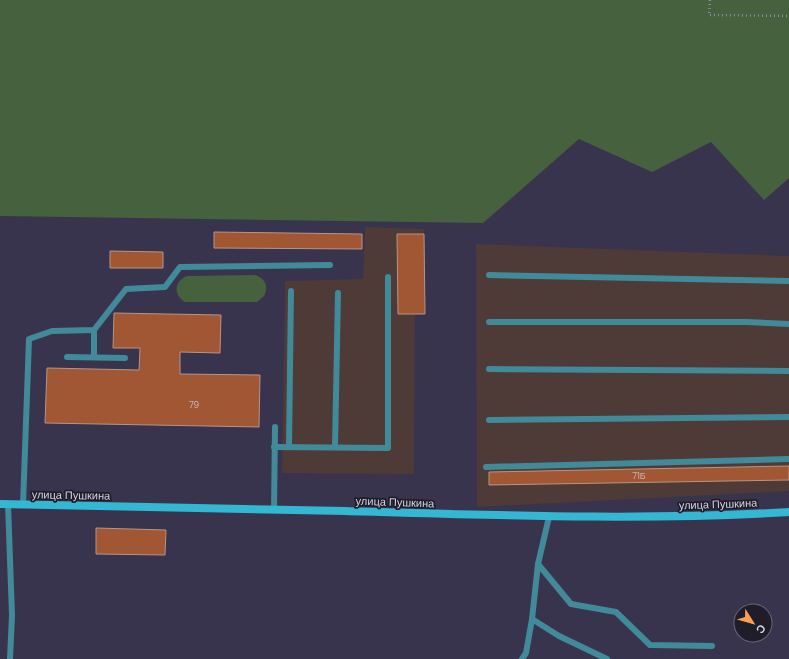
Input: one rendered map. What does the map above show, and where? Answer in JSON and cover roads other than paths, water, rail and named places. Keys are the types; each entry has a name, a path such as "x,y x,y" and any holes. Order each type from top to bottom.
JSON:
{"main road":[{"name":"улица Пушкина","path":"4,504 549,517 727,516 789,512"}],"lane":[{"path":"94,357 94,330 126,289 165,287 180,267 330,265"},
{"path":"489,275 789,280"},
{"path":"274,447 388,448 388,277"},
{"path":"289,447 291,292"},
{"path":"335,447 338,294"},
{"path":"489,322 746,322 789,324"},
{"path":"23,505 28,339 52,331 94,330"},
{"path":"67,357 125,358"},
{"path":"489,369 789,371"},
{"path":"489,420 789,418"},
{"path":"274,510 275,427"},
{"path":"486,467 789,459"},
{"path":"4,504 12,615 10,659"},
{"path":"522,659 526,653 532,619 538,564 549,517"},
{"path":"538,564 571,604 616,612 650,644 712,646"},
{"path":"532,619 560,636 607,659"}]}
